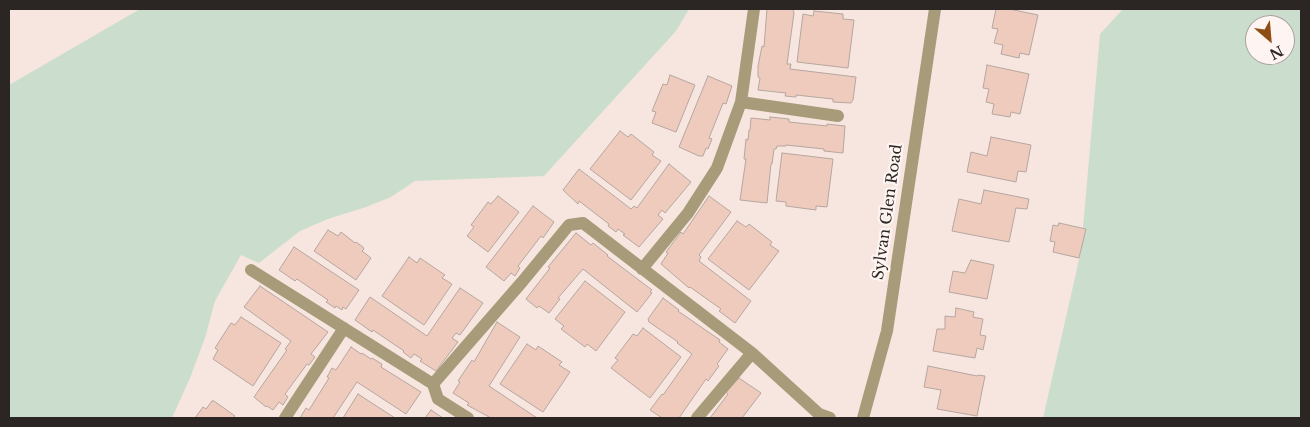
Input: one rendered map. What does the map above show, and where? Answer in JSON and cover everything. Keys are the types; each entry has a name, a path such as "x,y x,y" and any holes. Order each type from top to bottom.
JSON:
{"street":[{"path":"642,269 688,213 718,168 741,102 754,9"},
{"name":"Sylvan Glen Road","path":"863,418 887,332 935,9"},
{"path":"741,102 838,116"},
{"path":"433,384 569,225 583,223 752,353 819,414 830,418"},
{"path":"251,270 433,384 438,399 468,418"},
{"path":"285,418 344,328"},
{"path":"696,418 752,353"}],"green space":[{"path":"140,9 689,9 676,31 544,176 415,181 391,197 300,231 259,263 241,255 215,301 205,338 172,418 9,418 9,85"},
{"path":"1123,9 1301,9 1301,418 1043,418 1081,251 1100,34"}],"building":[{"path":"767,9 793,9 787,64 791,64 790,69 856,77 851,103 833,102 833,99 796,95 796,97 785,96 786,93 758,90 760,78 758,77 758,66 762,46 764,47"},
{"path":"996,9 1009,9 1038,15 1029,55 1020,53 1019,58 1001,54 1003,45 994,43 998,29 992,28"},
{"path":"814,11 843,14 843,19 854,20 848,68 797,62 803,14 813,16"},
{"path":"987,65 1029,74 1020,114 1011,112 1010,117 992,114 994,104 986,102 989,89 983,88"},
{"path":"670,75 695,85 676,132 652,123 656,112 652,111 663,84 667,85"},
{"path":"708,76 732,86 726,104 723,103 709,138 712,139 708,149 706,148 703,156 699,156 679,147"},
{"path":"770,117 789,119 789,122 845,126 843,153 824,151 824,149 786,145 777,146 774,149 771,164 767,203 740,200 746,159 744,159 746,139 748,140 751,118 770,120"},
{"path":"620,131 628,137 631,134 654,152 652,155 661,161 631,200 590,169"},
{"path":"991,137 1031,145 1026,172 1018,171 1016,182 967,172 971,152 987,156"},
{"path":"782,153 833,159 827,207 816,206 816,210 786,206 786,202 776,201"},
{"path":"669,164 691,182 665,213 662,210 658,215 663,219 639,247 618,229 616,232 608,226 609,224 579,201 578,204 563,190 579,169 631,209 634,206 637,208"},
{"path":"984,190 1029,199 1027,209 1016,208 1009,242 952,231 959,199 981,204"},
{"path":"498,196 519,212 488,252 467,236 474,227 471,225 488,202 491,204"},
{"path":"709,196 731,212 699,255 701,257 699,261 751,301 735,323 719,311 721,309 689,288 661,264 668,253 666,252 681,232 683,234"},
{"path":"533,206 554,222 543,238 541,236 518,266 520,268 515,276 511,273 504,281 486,267"},
{"path":"737,221 746,227 749,224 772,242 770,245 779,251 749,290 708,259"},
{"path":"1059,223 1086,229 1079,258 1053,252 1055,242 1050,241 1053,225 1058,226"},
{"path":"328,230 338,236 341,232 363,247 362,251 371,258 356,280 314,251"},
{"path":"576,233 591,245 593,243 652,290 650,292 652,293 637,312 583,269 558,298 560,299 549,313 539,306 537,308 526,299 550,268 548,267"},
{"path":"294,247 359,290 346,309 343,307 342,310 336,306 335,308 326,302 328,300 297,279 295,281 279,270"},
{"path":"409,257 417,263 420,258 445,275 442,278 452,284 424,325 382,296"},
{"path":"971,260 994,265 987,299 949,292 953,271 965,273"},
{"path":"585,281 625,312 596,351 587,344 585,347 561,329 564,326 555,319"},
{"path":"260,286 328,332 311,354 315,357 309,365 307,364 285,394 288,397 283,405 279,402 273,410 254,397 287,350 285,349 291,341 244,307"},
{"path":"460,288 483,303 460,335 456,333 452,338 458,342 436,371 420,361 422,359 414,354 411,358 404,351 355,320 370,297 427,336"},
{"path":"663,298 678,311 720,340 719,342 728,349 717,364 719,366 708,381 706,379 679,418 662,418 650,410 692,354 649,322 648,319"},
{"path":"956,308 974,312 973,317 983,319 980,335 986,336 983,350 977,348 975,358 933,351 937,329 945,329 945,316 955,317"},
{"path":"241,317 281,343 253,386 213,359 218,350 215,348 231,323 235,325"},
{"path":"497,322 520,337 489,386 537,418 491,418 467,405 469,403 453,393 460,382 458,381 472,360 474,362"},
{"path":"643,328 681,357 650,398 611,368 618,360 615,358 633,334 637,336"},
{"path":"527,344 536,350 538,346 562,362 559,365 570,372 543,412 500,384"},
{"path":"351,347 382,364 381,367 421,392 406,414 357,382 333,418 300,418 306,408 309,410 329,378 327,377 332,368 336,370"},
{"path":"928,366 985,376 977,416 937,409 941,390 924,387"},
{"path":"739,378 761,393 742,418 710,418 728,394 726,392"},
{"path":"358,394 395,418 343,418"},
{"path":"212,401 235,416 233,418 195,418 203,407 206,409"},
{"path":"431,410 443,418 425,418"}]}
